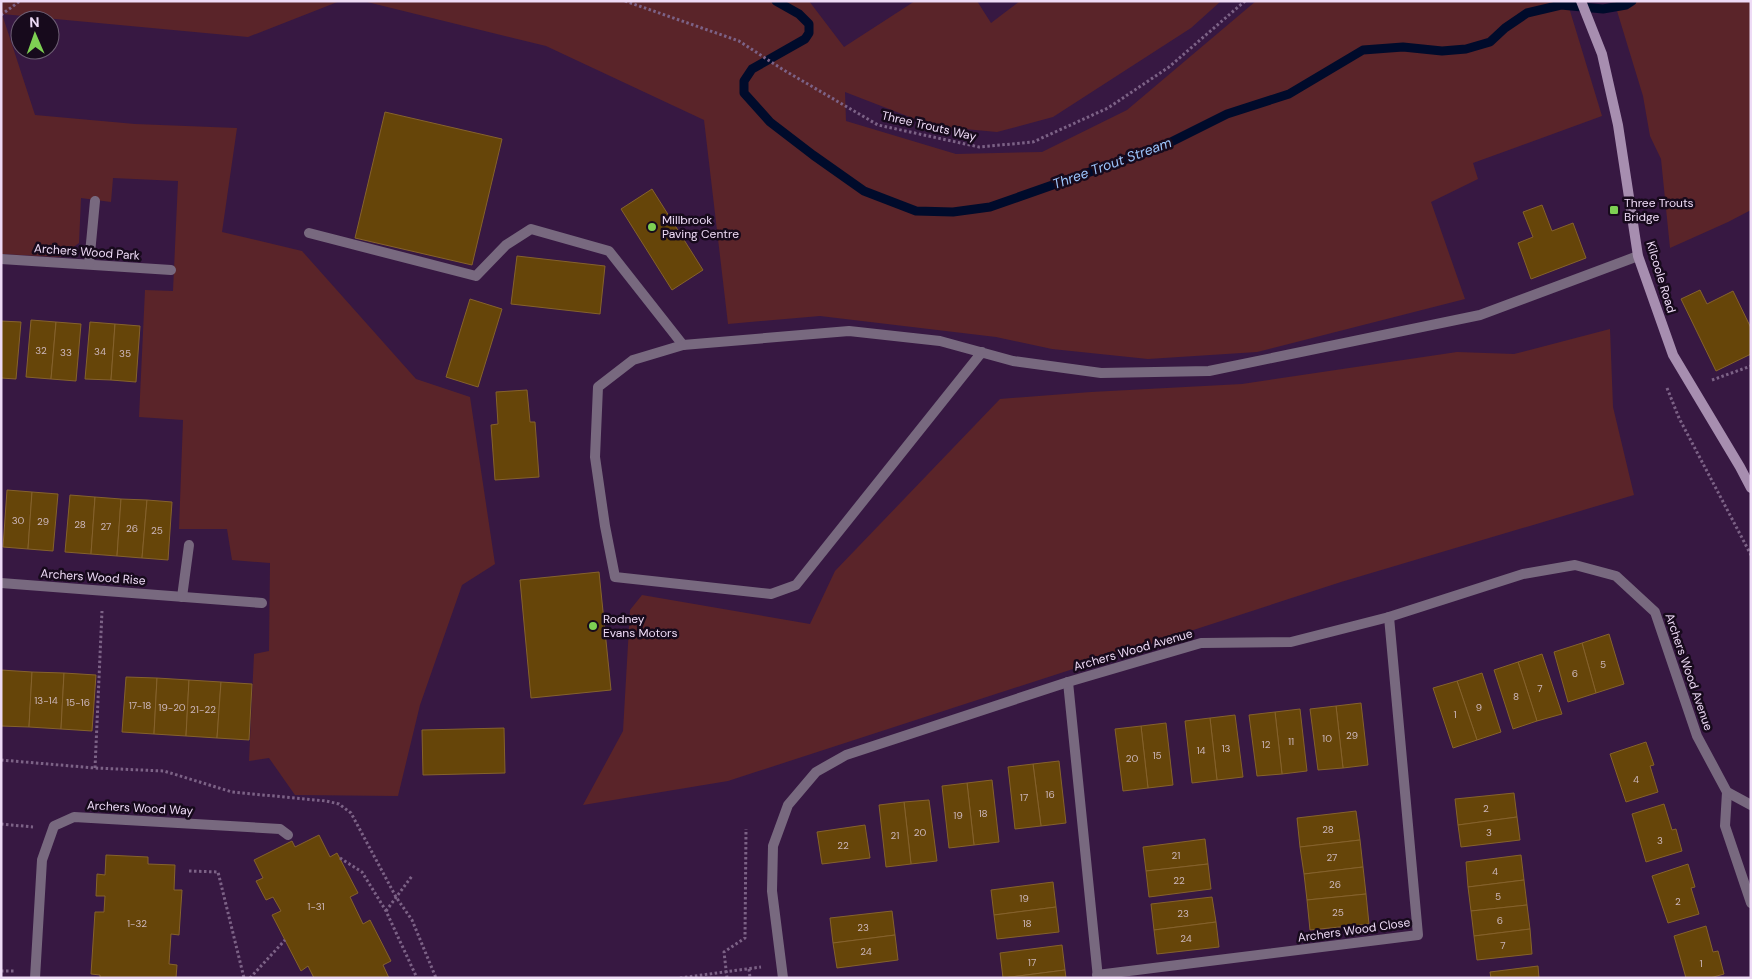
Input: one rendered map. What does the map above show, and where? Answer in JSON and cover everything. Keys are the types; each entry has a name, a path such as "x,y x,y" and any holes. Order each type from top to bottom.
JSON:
{"main road":[{"name":"Kilcoole Road","path":"1581,1 1602,54 1618,125 1638,256 1673,355 1751,488"}],"street":[{"path":"89,264 95,201"},
{"path":"309,233 476,276 506,245 531,229 609,251 683,345"},
{"path":"982,352 796,586 771,594 615,577 604,526 595,456 598,387 633,360 683,345 850,331 940,341 982,352 1013,361 1102,373 1209,371 1480,314 1638,256"},
{"name":"Archers Wood Park","path":"1,259 171,270"},
{"path":"182,597 189,545"},
{"name":"Archers Wood Avenue","path":"783,978 772,891 773,846 788,804 816,772 846,755 1068,682 1202,643 1291,642 1389,617 1523,574 1575,565 1616,576 1655,612 1696,736 1727,792"},
{"name":"Archers Wood Rise","path":"1,583 262,603"},
{"name":"Archers Wood Close","path":"1068,682 1098,977 1418,935 1389,617"},
{"path":"1751,804 1727,792 1726,826 1751,903"},
{"name":"Archers Wood Way","path":"54,826 74,817 280,829 288,835"},
{"path":"35,978 42,860 54,826"}],"path":[{"path":"1,15 20,1"},
{"name":"Three Trouts Way","path":"625,1 739,41 782,69 878,125 979,147 1033,142 1108,108 1169,67 1244,1"},
{"path":"1692,387 1751,366"},
{"path":"1665,383 1679,418 1751,555"},
{"path":"94,768 103,591"},
{"path":"1,824 54,826"},
{"path":"727,978 724,952 745,938 746,829"},
{"path":"340,858 362,872 386,911 417,978"},
{"path":"189,871 218,872 244,978"},
{"path":"386,911 412,876"},
{"path":"250,978 285,940"},
{"path":"680,978 781,965"},
{"path":"749,969 750,978"}],"shaded area":[{"path":"1,1 340,1 248,37 60,19 60,10 10,10 10,15 2,14 10,38 10,60 17,60 35,115 135,124 237,128 222,232 302,251 416,379 470,397 495,564 462,585 420,705 398,796 295,795 269,758 249,761 254,654 269,651 270,563 232,560 227,529 179,529 183,420 139,417 145,290 173,291 178,181 113,178 111,202 81,198 79,243 60,257 1,254"},
{"path":"363,1 809,1 844,47 915,1 977,1 991,23 1020,1 1221,1 1191,28 1053,117 997,132 933,126 845,92 846,121 956,154 1042,152 1127,110 1256,1 1567,1 1602,116 1473,163 1478,179 1431,202 1465,299 1257,352 1148,359 1052,349 996,337 820,316 728,324 704,120 546,46"},
{"path":"1614,1 1751,1 1751,210 1670,248 1661,159 1650,136 1643,96"},
{"path":"1610,329 1613,407 1634,495 1341,582 728,781 583,805 623,731 630,610 642,595 810,624 835,571 1000,399 1242,384 1457,352 1514,354"}],"building":[{"path":"385,112 502,139 472,265 355,238"},
{"path":"652,189 703,270 672,290 621,209"},
{"path":"1542,205 1552,231 1573,223 1586,258 1531,279 1518,243 1533,237 1523,212"},
{"path":"517,256 605,266 600,314 511,304"},
{"path":"1700,290 1707,304 1733,291 1751,328 1751,354 1716,371 1681,299"},
{"path":"470,299 502,309 478,387 446,377"},
{"path":"31,320 56,322 51,379 26,377"},
{"path":"1,321 21,322 16,379 1,378"},
{"path":"56,322 81,324 76,381 51,379"},
{"path":"90,322 115,324 111,380 85,379"},
{"path":"115,324 140,326 136,382 111,380"},
{"path":"527,390 530,422 535,422 539,477 495,480 491,425 498,424 496,392"},
{"path":"7,490 32,492 28,549 3,547"},
{"path":"32,492 58,494 53,551 28,549"},
{"path":"70,495 95,497 91,554 65,552"},
{"path":"95,497 121,499 117,556 91,554"},
{"path":"121,499 147,500 142,558 117,556"},
{"path":"147,500 172,502 168,560 142,558"},
{"path":"599,572 611,690 531,698 520,580"},
{"path":"1609,634 1624,684 1596,693 1582,643"},
{"path":"1582,643 1596,693 1568,702 1554,652"},
{"path":"1542,654 1562,714 1537,721 1518,662"},
{"path":"1518,662 1537,721 1513,729 1494,670"},
{"path":"1,670 32,672 29,727 1,726"},
{"path":"32,672 64,673 61,729 29,727"},
{"path":"64,673 96,675 92,731 61,729"},
{"path":"1482,673 1501,732 1477,740 1457,681"},
{"path":"126,677 157,678 154,734 122,732"},
{"path":"157,678 189,680 186,736 154,734"},
{"path":"189,680 221,682 217,738 186,736"},
{"path":"1457,681 1477,740 1453,748 1433,688"},
{"path":"221,682 252,684 249,740 217,738"},
{"path":"1361,703 1368,765 1343,768 1336,706"},
{"path":"1336,706 1343,768 1318,770 1310,709"},
{"path":"1300,709 1307,771 1282,774 1275,712"},
{"path":"1275,712 1282,774 1257,776 1249,715"},
{"path":"1235,715 1243,777 1217,780 1210,718"},
{"path":"1210,718 1217,780 1192,783 1185,721"},
{"path":"1166,723 1173,785 1148,788 1141,726"},
{"path":"1141,726 1148,788 1123,791 1115,729"},
{"path":"504,728 505,773 423,775 422,730"},
{"path":"1646,742 1654,765 1650,766 1658,792 1626,802 1610,754"},
{"path":"1059,761 1066,823 1041,826 1033,764"},
{"path":"1033,764 1041,826 1015,829 1008,767"},
{"path":"992,780 999,842 974,845 967,783"},
{"path":"967,783 974,845 949,848 942,786"},
{"path":"1514,793 1517,817 1458,825 1455,799"},
{"path":"929,800 937,861 911,864 904,802"},
{"path":"904,802 911,864 886,867 879,805"},
{"path":"1664,804 1672,830 1676,829 1682,851 1646,862 1632,814"},
{"path":"1356,811 1360,840 1300,847 1297,818"},
{"path":"1517,817 1520,840 1461,847 1458,825"},
{"path":"865,825 870,858 822,864 817,832"},
{"path":"319,835 330,857 337,853 358,893 350,897 363,924 370,920 391,961 383,965 389,978 314,978 308,966 301,971 272,915 281,911 273,897 266,900 256,881 263,878 254,860 292,841 295,847"},
{"path":"1205,839 1208,864 1146,871 1143,847"},
{"path":"1360,840 1363,867 1304,874 1300,847"},
{"path":"106,855 148,857 148,864 175,865 174,890 182,890 179,935 171,934 169,964 177,965 176,978 100,978 100,975 91,974 95,912 104,912 105,896 96,896 97,874 105,875"},
{"path":"1521,855 1524,880 1468,887 1466,862"},
{"path":"1208,864 1211,889 1149,897 1146,871"},
{"path":"1688,864 1695,887 1691,888 1699,914 1668,923 1652,876"},
{"path":"1363,867 1366,894 1307,900 1304,874"},
{"path":"1524,880 1527,905 1471,911 1468,887"},
{"path":"1053,882 1056,907 994,915 991,890"},
{"path":"1366,894 1369,924 1310,930 1307,900"},
{"path":"1212,897 1216,922 1154,930 1151,904"},
{"path":"1527,905 1530,929 1474,936 1471,911"},
{"path":"1056,907 1059,932 997,939 994,915"},
{"path":"892,911 895,935 833,943 830,918"},
{"path":"1216,922 1219,947 1157,954 1154,930"},
{"path":"1706,926 1713,952 1718,951 1724,974 1710,978 1686,978 1674,936"},
{"path":"1530,929 1532,954 1477,960 1474,936"},
{"path":"895,935 898,960 837,968 833,943"},
{"path":"1062,945 1065,970 1003,978 1000,953"},
{"path":"1538,966 1539,978 1491,978 1490,972"},
{"path":"1065,970 1066,978 1003,978"}],"waterway":[{"name":"Three Trout Stream","path":"776,1 799,14 809,24 809,33 805,39 752,69 744,81 744,93 770,122 864,191 916,211 953,212 990,207 1161,147 1227,114 1289,94 1363,50 1403,47 1442,51 1466,49 1490,42 1505,28 1527,13 1561,5 1603,9 1626,5 1632,1"}],"place":[{"name":"Three Trouts Bridge","path":"1614,210"},
{"name":"Millbrook Paving Centre","path":"652,227"},
{"name":"Rodney Evans Motors","path":"593,626"}]}
